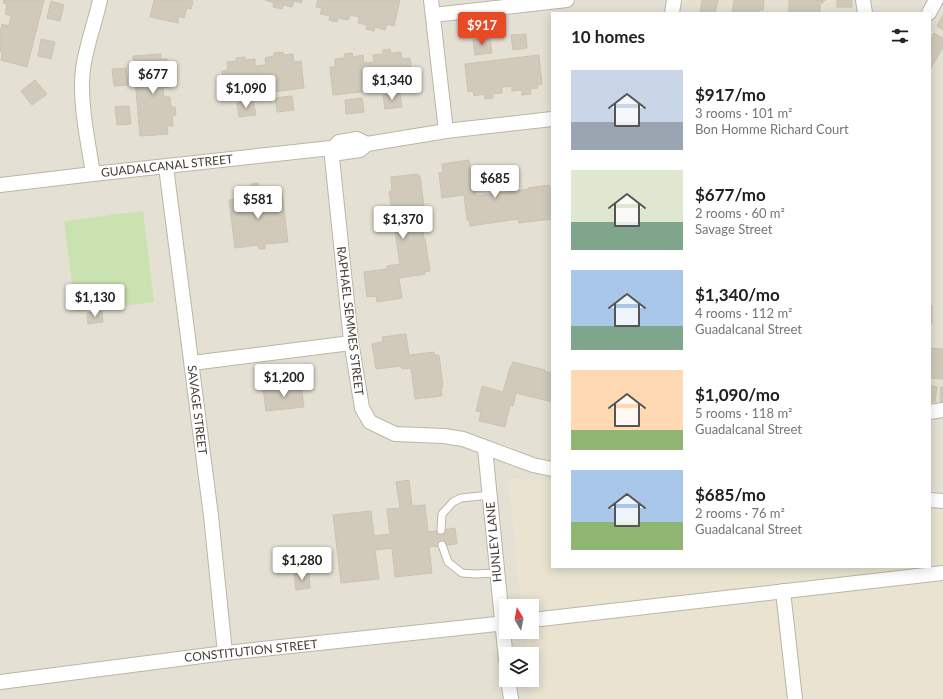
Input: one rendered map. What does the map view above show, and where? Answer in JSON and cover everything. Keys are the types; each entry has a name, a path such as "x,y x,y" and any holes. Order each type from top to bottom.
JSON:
{"street":[{"path":"93,174 82,89 85,54 100,0"},
{"path":"431,0 446,131"},
{"path":"433,15 566,0"},
{"path":"672,12 674,0"},
{"path":"863,0 865,12"},
{"path":"930,12 936,0"},
{"name":"GUADALCANAL STREET","path":"0,185 332,148 339,142 357,139 367,144 446,131 551,119"},
{"name":"RAPHAEL SEMMES STREET","path":"332,148 351,343 362,408 370,422 395,434 444,436 463,439 533,465 551,469"},
{"name":"SAVAGE STREET","path":"166,167 211,516 225,653"},
{"path":"192,363 351,343"},
{"path":"931,412 943,410"},
{"name":"HUNLEY LANE","path":"485,448 501,599"},
{"path":"931,500 943,500"},
{"path":"539,619 943,573"},
{"path":"783,591 795,699"},
{"name":"CONSTITUTION STREET","path":"0,682 225,653 499,624"},
{"path":"509,687 511,699"}],"lane":[{"path":"441,530 442,514 453,502 461,498 490,494"},
{"path":"442,545 448,562 462,573 497,573"}],"shaded area":[{"path":"0,0 943,0 943,508 931,507 931,12 551,12 551,482 509,479 521,599 499,599 499,639 526,639 526,647 499,647 499,687 531,687 532,699 0,699"},
{"path":"509,479 551,482 551,568 931,568 931,507 943,508 943,699 532,699 531,687 539,687 539,647 526,647 526,639 539,639 539,599 521,599"}],"green space":[{"path":"143,211 154,302 76,312 64,221"}],"building":[{"path":"4,0 44,0 27,67 1,60 2,52 0,51 0,33 2,24 9,26 11,16 5,14 7,4 3,3"},
{"path":"154,0 193,1 191,9 187,8 184,18 179,16 178,23 150,17"},
{"path":"265,0 302,0 301,3 294,1 292,7 283,5 282,9 273,7 274,3"},
{"path":"318,0 400,0 394,26 387,24 385,30 375,27 374,31 366,29 367,25 358,23 359,17 350,15 348,20 338,18 337,22 329,20 330,16 320,14 322,8 316,7"},
{"path":"702,0 718,0 715,12 700,12"},
{"path":"734,0 764,0 763,10 760,10 759,12 732,12"},
{"path":"789,0 823,0 823,3 820,3 820,12 789,12"},
{"path":"837,0 852,0 852,7 837,7"},
{"path":"51,1 64,5 60,21 47,18"},
{"path":"943,15 943,30 937,26"},
{"path":"934,33 943,38 943,47 931,68 931,38"},
{"path":"526,34 527,48 513,50 511,35"},
{"path":"490,38 492,53 475,55 473,40"},
{"path":"41,39 55,42 51,59 38,56"},
{"path":"390,49 391,53 401,52 402,59 410,58 413,86 333,95 330,67 335,67 335,59 345,58 344,54 352,53 353,57 363,55 364,63 374,62 373,55 383,54 383,50"},
{"path":"283,52 283,55 293,54 294,62 301,61 304,88 225,98 222,71 228,70 227,62 236,61 236,58 245,57 245,60 255,59 255,66 266,65 265,58 274,56 274,53"},
{"path":"161,54 161,59 167,59 168,69 172,69 172,77 169,77 169,87 163,88 164,97 170,97 171,107 175,107 176,115 172,116 173,126 167,126 168,134 140,136 133,56"},
{"path":"539,55 542,84 537,85 538,88 530,89 531,94 522,95 522,90 512,91 512,86 502,87 502,93 492,94 493,98 485,99 484,94 474,96 473,91 468,92 465,64"},
{"path":"126,68 128,85 114,86 112,69"},
{"path":"35,80 47,94 32,105 21,91"},
{"path":"400,93 402,107 385,109 383,95"},
{"path":"292,96 294,110 277,112 275,98"},
{"path":"362,98 364,112 346,114 345,100"},
{"path":"253,100 256,115 239,117 237,103"},
{"path":"129,106 131,124 117,125 115,107"},
{"path":"469,160 472,182 474,181 476,196 549,185 551,188 551,219 519,223 518,219 470,226 469,220 467,220 464,195 442,198 439,173 443,173 442,164"},
{"path":"418,174 418,176 420,176 426,222 422,223 430,271 425,272 425,274 399,278 402,298 377,302 376,296 367,297 364,272 387,269 387,266 400,264 389,192 392,191 391,177"},
{"path":"258,183 260,197 282,194 288,242 265,244 265,249 259,249 258,245 235,248 229,200 253,197 251,184"},
{"path":"931,306 932,306 931,324"},
{"path":"102,311 103,322 88,324 87,313"},
{"path":"406,334 409,355 434,352 434,355 439,355 443,387 441,387 442,396 415,399 411,368 402,369 401,366 376,369 372,344 383,341 382,337"},
{"path":"931,348 943,349 943,379 931,378"},
{"path":"513,362 551,373 551,402 516,393 513,406 510,405 505,427 479,421 481,412 476,411 482,386 503,392"},
{"path":"301,384 304,407 266,411 263,388"},
{"path":"931,386 937,387 935,402 931,401"},
{"path":"941,387 943,387 943,402 940,401"},
{"path":"409,480 412,506 425,505 428,532 455,528 457,544 429,547 432,573 395,577 392,548 375,550 379,579 341,583 333,515 371,511 374,536 390,534 387,509 400,508 396,482"},
{"path":"309,572 310,588 296,590 294,574"}]}
